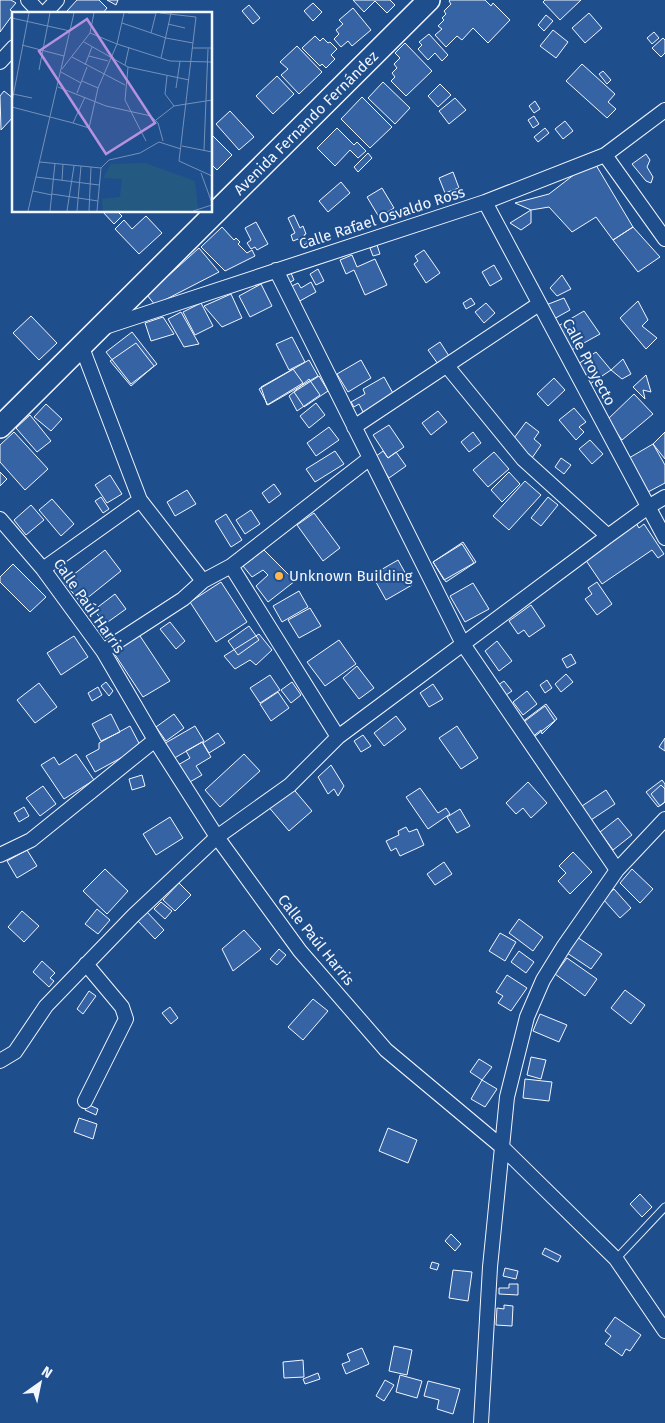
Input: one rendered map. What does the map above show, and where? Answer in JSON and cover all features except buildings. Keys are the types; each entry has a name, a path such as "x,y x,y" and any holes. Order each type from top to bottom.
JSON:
{"main road":[{"name":"Avenida Fernando Fernández","path":"214,209 427,1"},
{"name":"Avenida Fernando Fernández","path":"0,427 211,212"}],"street":[{"path":"28,0 41,12"},
{"path":"45,12 57,0"},
{"path":"0,62 12,49"},
{"name":"Calle Rafael Osvaldo Ross","path":"97,329 485,202 605,155 665,110"},
{"path":"605,155 665,239"},
{"name":"Calle Proyecto","path":"485,202 665,538"},
{"path":"276,270 463,644 617,870"},
{"path":"354,428 539,304"},
{"path":"81,345 140,500 203,581"},
{"path":"447,366 523,459 608,536"},
{"path":"103,651 183,599 203,581 231,566 370,458"},
{"path":"0,1061 16,1052 46,1006 86,964 134,915 217,837 290,785 338,737 608,536 665,497"},
{"path":"44,569 140,500"},
{"name":"Calle Paúl Harris","path":"0,519 44,569 103,651 217,837 300,951 386,1050 502,1146 616,1259 665,1331"},
{"path":"231,566 338,737"},
{"path":"0,855 31,840 156,740"},
{"path":"481,1423 490,1267 507,1097 527,1017 543,980 564,946 617,870 665,819"},
{"path":"85,1101 126,1019 122,1007 86,964"}],"lane":[{"path":"616,1259 665,1207"}],"place":[{"name":"Unknown Building","path":"279,576"}]}
